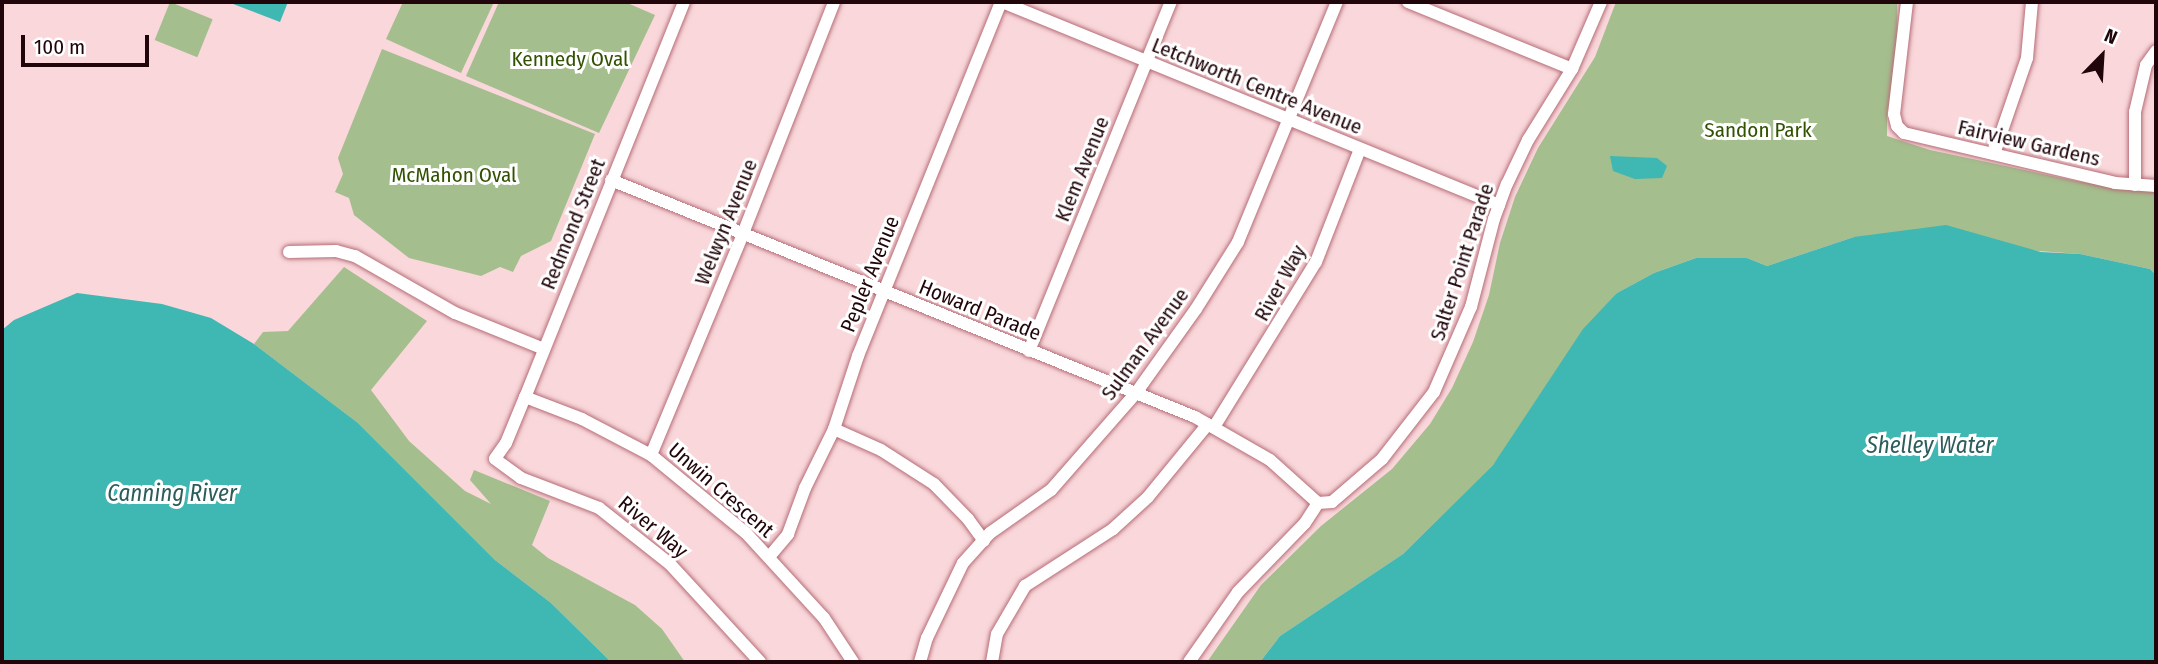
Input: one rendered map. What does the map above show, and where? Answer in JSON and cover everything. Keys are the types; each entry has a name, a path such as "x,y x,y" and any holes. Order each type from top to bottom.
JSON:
{"street":[{"name":"Redmond Street","path":"495,459 506,443 684,2"},
{"name":"Welwyn Avenue","path":"652,455 743,236 834,2"},
{"name":"Letchworth Centre Avenue","path":"1002,2 1499,205"},
{"name":"Pepler Avenue","path":"769,557 788,534 805,488 834,429 858,356 1002,2"},
{"name":"Klem Avenue","path":"1028,351 1171,2"},
{"name":"Sulman Avenue","path":"920,662 927,638 964,563 984,541 1051,490 1136,393 1196,309 1238,242 1337,2"},
{"path":"1408,2 1572,69"},
{"name":"Salter Point Parade","path":"1189,662 1238,592 1305,523 1318,503 1332,502 1367,474 1402,436 1434,393 1471,307 1499,205 1528,140 1572,69 1601,2"},
{"name":"Fairview Gardens","path":"1907,2 1894,114 1897,126 1904,133 2135,185 2156,186"},
{"path":"1994,154 2027,58 2032,2"},
{"path":"2135,185 2135,112 2146,65 2156,51"},
{"name":"River Way","path":"992,662 997,634 1026,586 1113,529 1148,497 1211,425 1316,262 1360,149"},
{"name":"Howard Parade","path":"611,180 1211,425 1270,460 1318,503"},
{"path":"289,252 337,251 355,256 455,313 544,349"},
{"name":"Unwin Crescent","path":"525,397 582,419 652,455 746,533 824,618 853,662"},
{"path":"834,429 881,450 934,484 968,519 984,541"},
{"name":"River Way","path":"495,459 521,478 599,508 670,564 760,662"}],"green space":[{"path":"170,2 213,19 197,57 155,40"},
{"path":"403,2 494,2 461,73 386,39"},
{"name":"Kennedy Oval","path":"499,2 625,2 655,15 599,133 466,76"},
{"name":"Sandon Park","path":"1616,2 1897,2 1898,48 1887,115 1887,136 1930,150 2076,181 2129,190 2156,190 2156,275 2150,269 2080,254 1854,237 1767,266 1747,258 1696,258 1654,273 1617,293 1493,465 1403,554 1280,636 1260,662 1207,662 1261,585 1321,526 1392,469 1430,424 1452,388 1473,342 1489,295 1500,243 1515,197 1538,148 1595,57"},
{"name":"McMahon Oval","path":"382,49 595,134 551,241 521,256 513,272 500,267 481,276 409,258 354,215 349,198 335,192 343,174 338,158"},
{"path":"344,267 427,321 371,390 409,441 465,491 491,504 470,480 474,470 550,501 532,545 548,558 635,605 662,629 685,662 611,662 551,603 495,560 358,423 254,344 263,332 288,331"}],"water":[{"path":"228,2 288,2 280,22"},
{"path":"1610,156 1657,158 1667,166 1662,178 1635,179 1613,171"},
{"name":"Shelley Water","path":"1946,225 2041,252 2080,254 2150,269 2156,275 2156,662 1260,662 1280,636 1403,554 1493,465 1583,329 1617,293 1654,273 1696,258 1747,258 1767,266 1854,237"},
{"name":"Canning River","path":"77,293 162,304 211,318 254,344 358,423 495,560 551,603 611,662 2,662 2,330 14,320"}]}
